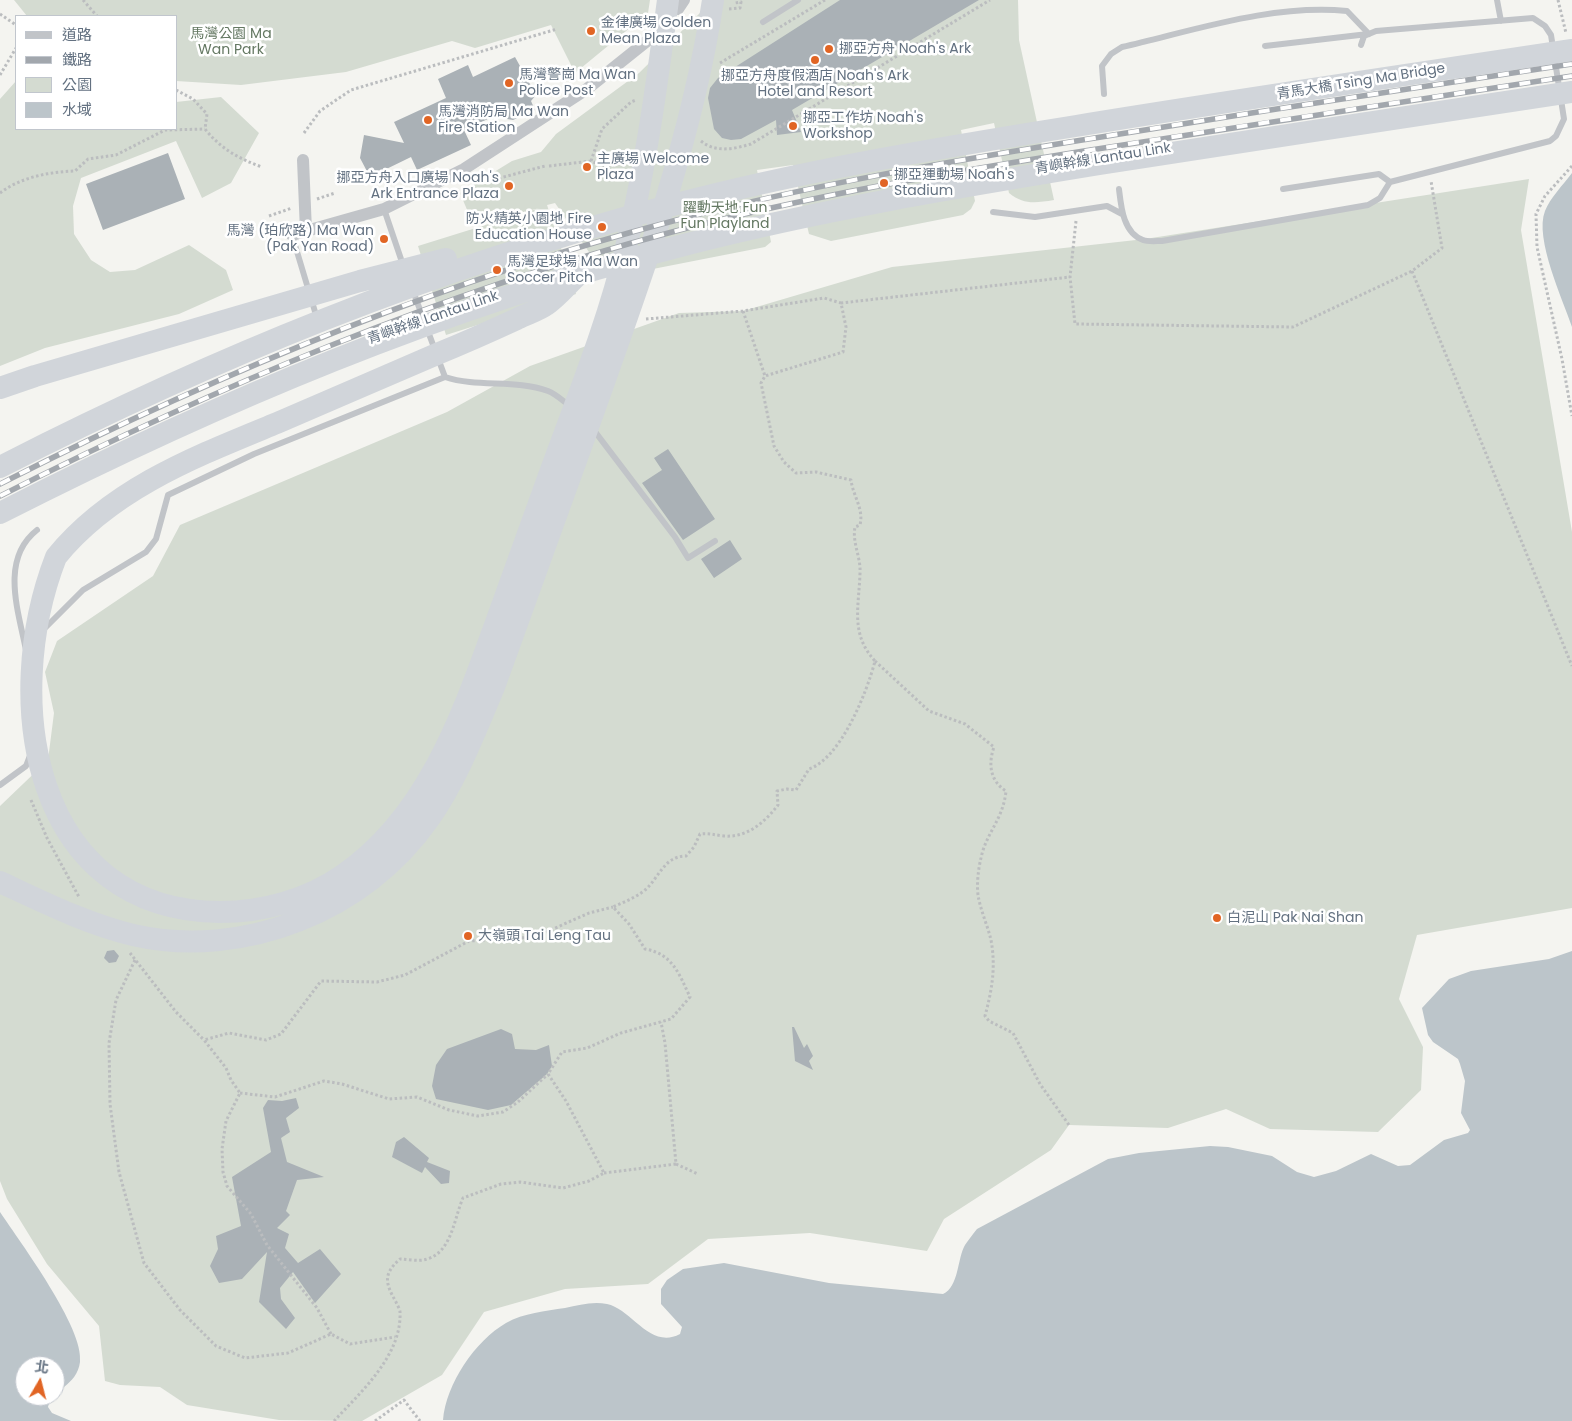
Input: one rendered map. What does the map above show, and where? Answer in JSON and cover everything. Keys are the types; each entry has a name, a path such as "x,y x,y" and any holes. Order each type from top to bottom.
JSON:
{"highway":[{"path":"0,882 63,912 133,935 203,942 248,937 300,921 346,898 382,871 414,839 441,801 468,748 485,682 614,291 647,155 677,3"},
{"path":"11,750 28,797 42,820 60,843 99,876 120,889 166,906 198,912 244,912 279,905 311,893 342,876 374,850 400,820 432,775 449,741 485,682 654,243 720,4"},
{"name":"青馬大橋 Tsing Ma Bridge","path":"566,235 667,206 862,162 1570,47"},
{"name":"青嶼幹線 Lantau Link","path":"0,514 193,419 287,378 382,340 476,307 678,246 777,222 980,183 1572,92"},
{"path":"3,467 176,381 271,340 445,273 566,235"},
{"path":"0,388 35,376 360,282 498,246 566,235"},
{"path":"18,656 18,622 41,578 58,554 85,527 123,497 192,458 488,333 546,305 578,275"}],"street":[{"path":"292,235 384,210 464,169 588,89 657,33"},
{"path":"3,467 178,385 369,305 464,271 668,210 778,184 974,146 1570,47"},
{"name":"青嶼幹線 Lantau Link","path":"0,509 226,398 380,336 475,303 677,242 776,218 979,179 1572,87"},
{"path":"303,160 306,231"}],"lane":[{"path":"764,22 798,0"},
{"path":"1498,0 1501,21"},
{"path":"1104,94 1102,66 1111,54 1122,47 1212,24 1267,14 1331,10 1347,11 1369,34"},
{"path":"1119,189 1122,214 1133,234 1143,240 1162,241 1368,205 1380,198 1390,182 1550,141 1556,136 1564,119 1550,35 1545,26 1533,18 1376,31 1364,36 1361,45"},
{"path":"1265,46 1369,34"},
{"path":"1283,189 1379,174 1390,182"},
{"path":"993,212 1035,217 1107,206 1122,214"},
{"path":"384,210 445,377"},
{"path":"292,235 316,315"},
{"path":"18,656 83,590 146,552 156,539 168,495 254,454 445,377 459,382 523,385 550,392 578,412"},
{"path":"584,418 675,537 688,558 716,541"},
{"path":"1,783 26,766 31,756 35,712 18,656 13,567 20,550 37,530"}],"path":[{"path":"83,0 97,15"},
{"path":"714,67 825,0"},
{"path":"697,138 708,146 719,149 739,148 751,144 990,0"},
{"path":"1558,0 1570,47"},
{"path":"720,4 740,8 741,2 735,2"},
{"path":"0,14 15,24"},
{"path":"304,133 320,112 351,90 557,29"},
{"path":"0,75 15,50"},
{"path":"178,91 193,99 207,114 204,129"},
{"path":"591,161 602,130 631,102 640,98"},
{"path":"204,129 216,143 247,162 262,167"},
{"path":"178,130 204,129"},
{"path":"0,193 19,181 60,172 75,171 88,159 116,155 166,130"},
{"path":"488,168 496,178 547,166 591,161 606,167 629,161"},
{"path":"1572,166 1545,196 1536,214 1537,247 1562,359 1572,416"},
{"path":"1077,210 1070,277 1075,324 1293,327 1412,271 1442,248 1430,173"},
{"path":"1412,271 1572,666"},
{"path":"637,317 646,319 743,311 824,298 841,302 1070,277"},
{"path":"841,302 846,327 843,352 765,376 761,383 774,446 784,462 796,474 816,472 851,480 852,492 862,515 860,525 855,527 854,536 860,572 857,627 865,650 929,710 965,724 994,747 989,762 996,785 1006,791 1005,806 1000,819 989,836 981,858 978,898 991,941 993,986 985,1016 989,1021 1013,1033 1040,1084 1069,1125"},
{"path":"743,311 765,376"},
{"path":"204,1040 229,1033 266,1040 281,1034 321,980 376,982 405,975 469,941 535,937 588,913 628,902 644,890 665,864 676,856 686,856 694,847 700,834 711,832 724,836 737,835 754,830 778,805 777,791 796,790 809,769 818,766 836,745 867,691 875,661"},
{"path":"30,795 47,838 81,901"},
{"path":"129,952 176,1012 204,1040 226,1068 231,1080 240,1093 275,1097 324,1081 342,1084 389,1100 417,1098 449,1110 478,1116 503,1112 518,1102 548,1074 562,1052 587,1048 622,1033 671,1019 690,997 674,964 656,951 645,948 629,924 613,907"},
{"path":"135,960 116,1000 109,1043 110,1104 119,1172 144,1263 180,1310 216,1346 245,1358 288,1353 331,1334"},
{"path":"661,1022 665,1043 676,1164"},
{"path":"548,1074 566,1100 604,1173"},
{"path":"240,1093 226,1121 223,1140 222,1172 227,1186 251,1214 267,1245 305,1291 331,1334 350,1344 396,1337"},
{"path":"334,1421 389,1355 396,1337 400,1311 387,1282 389,1269 400,1259 427,1259 441,1251 447,1243 463,1198 501,1184 520,1182 563,1188 589,1181 604,1173 676,1164 698,1174"},
{"path":"375,1421 404,1400 420,1421"}],"green space":[{"name":"馬灣公園 Ma Wan Park","path":"14,0 650,0 648,13 575,73 551,25 475,48 452,41 346,72 241,85 178,81 178,15 26,15"},
{"name":"挪亞方舟 Noah's Ark","path":"710,0 1018,0 1019,40 1054,200 1030,202 1020,200 1009,193 994,123 961,130 975,201 971,209 963,215 831,241 809,234 793,165 757,170 771,242 765,247 607,278 555,203 547,205 576,294 446,335 418,246 540,208 473,224 460,193 512,161 541,152 556,134 639,73 702,11"},
{"path":"15,82 15,130 178,130 178,102 221,97 259,133 231,183 202,198 176,141 81,178 73,206 74,234 91,260 110,272 135,270 189,245 226,270 233,290 179,314 45,348 0,366 0,99"},
{"path":"1529,179 1521,230 1572,532 1572,908 1417,935 1399,999 1423,1047 1421,1090 1378,1132 1270,1129 1226,1109 1168,1128 1069,1125 1051,1150 944,1219 927,1251 810,1233 708,1239 648,1284 565,1289 484,1312 442,1375 362,1421 279,1420 187,1405 160,1387 120,1385 105,1381 99,1326 47,1264 7,1199 0,1181 0,806 48,760 54,713 45,672 57,641 153,576 180,525 447,412 530,366 679,313 743,311 892,267 1145,239"}],"water":[{"path":"1572,173 1572,327 1546,252 1543,223 1545,211 1550,201"},
{"path":"1572,951 1572,1421 443,1420 445,1406 456,1378 473,1352 495,1331 506,1323 520,1317 591,1303 602,1303 616,1307 650,1333 659,1337 669,1338 680,1334 682,1327 661,1304 661,1289 667,1280 683,1269 724,1263 829,1283 943,1294 952,1285 962,1251 977,1229 1108,1159 1139,1153 1210,1146 1228,1147 1272,1156 1297,1172 1314,1177 1336,1171 1371,1154 1398,1166 1410,1165 1444,1140 1468,1133 1470,1130 1461,1113 1465,1081 1460,1064 1458,1059 1433,1042 1428,1035 1422,1008 1449,979 1471,971 1549,959"},
{"path":"0,1212 62,1308 79,1347 80,1362 78,1370 65,1386 65,1356 15,1356 15,1406 48,1406 52,1413 71,1421 0,1421"}],"building":[{"name":"挪亞方舟 Noah's Ark","path":"840,0 979,0 792,110 801,132 777,135 776,120 741,139 731,140 722,138 714,129 708,98 710,88 718,78"},
{"path":"515,57 536,95 531,101 535,110 513,120 507,119 503,112 464,130 471,145 417,170 411,157 370,177 360,158 364,135 404,143 394,122 446,98 438,79 468,65 473,77"},
{"path":"168,153 185,199 103,230 86,184"},
{"path":"668,449 715,519 683,540 642,483 662,470 654,458"},
{"path":"730,540 742,559 714,578 701,559"},
{"path":"114,950 119,956 116,962 109,963 104,958 107,951"},
{"path":"792,1027 794,1027 804,1048 807,1044 813,1056 809,1061 813,1070 795,1061"},
{"path":"501,1029 512,1034 515,1049 536,1050 549,1045 552,1066 547,1074 511,1105 488,1110 436,1099 432,1086 436,1065 447,1049"},
{"path":"296,1098 299,1108 286,1118 290,1132 281,1138 287,1162 324,1177 297,1180 286,1211 290,1215 277,1228 289,1234 285,1248 298,1263 320,1249 341,1274 315,1303 293,1272 280,1288 281,1299 295,1318 286,1329 259,1302 267,1252 242,1279 219,1283 210,1266 218,1249 216,1236 241,1226 232,1177 271,1152 263,1108 268,1100 282,1101"},
{"path":"404,1137 429,1158 427,1162 450,1171 449,1183 441,1184 425,1167 422,1173 392,1157 396,1142"}],"railway":[{"path":"0,484 163,405 329,334 499,272 585,245 673,221 823,186 975,158 1200,121 1572,64"},
{"path":"0,496 164,417 246,380 329,346 498,284 672,232 826,196 1032,159 1572,76"}],"place":[{"name":"金律廣場 Golden Mean Plaza","path":"591,31"},
{"name":"挪亞方舟 Noah's Ark","path":"829,49"},
{"name":"挪亞方舟度假酒店 Noah's Ark Hotel and Resort","path":"815,60"},
{"name":"馬灣警崗 Ma Wan Police Post","path":"509,83"},
{"name":"馬灣消防局 Ma Wan Fire Station","path":"428,120"},
{"name":"挪亞工作坊 Noah's Workshop","path":"793,126"},
{"name":"主廣場 Welcome Plaza","path":"587,167"},
{"name":"挪亞運動場 Noah's Stadium","path":"884,183"},
{"name":"挪亞方舟入口廣場 Noah's Ark Entrance Plaza","path":"509,186"},
{"name":"防火精英小園地 Fire Education House","path":"602,227"},
{"name":"馬灣 (珀欣路) Ma Wan (Pak Yan Road)","path":"384,239"},
{"name":"馬灣足球場 Ma Wan Soccer Pitch","path":"497,270"},
{"name":"白泥山 Pak Nai Shan","path":"1217,918"},
{"name":"大嶺頭 Tai Leng Tau","path":"468,936"}],"park label":[{"name":"躍動天地 Fun Fun Playland","path":"725,216"}]}
